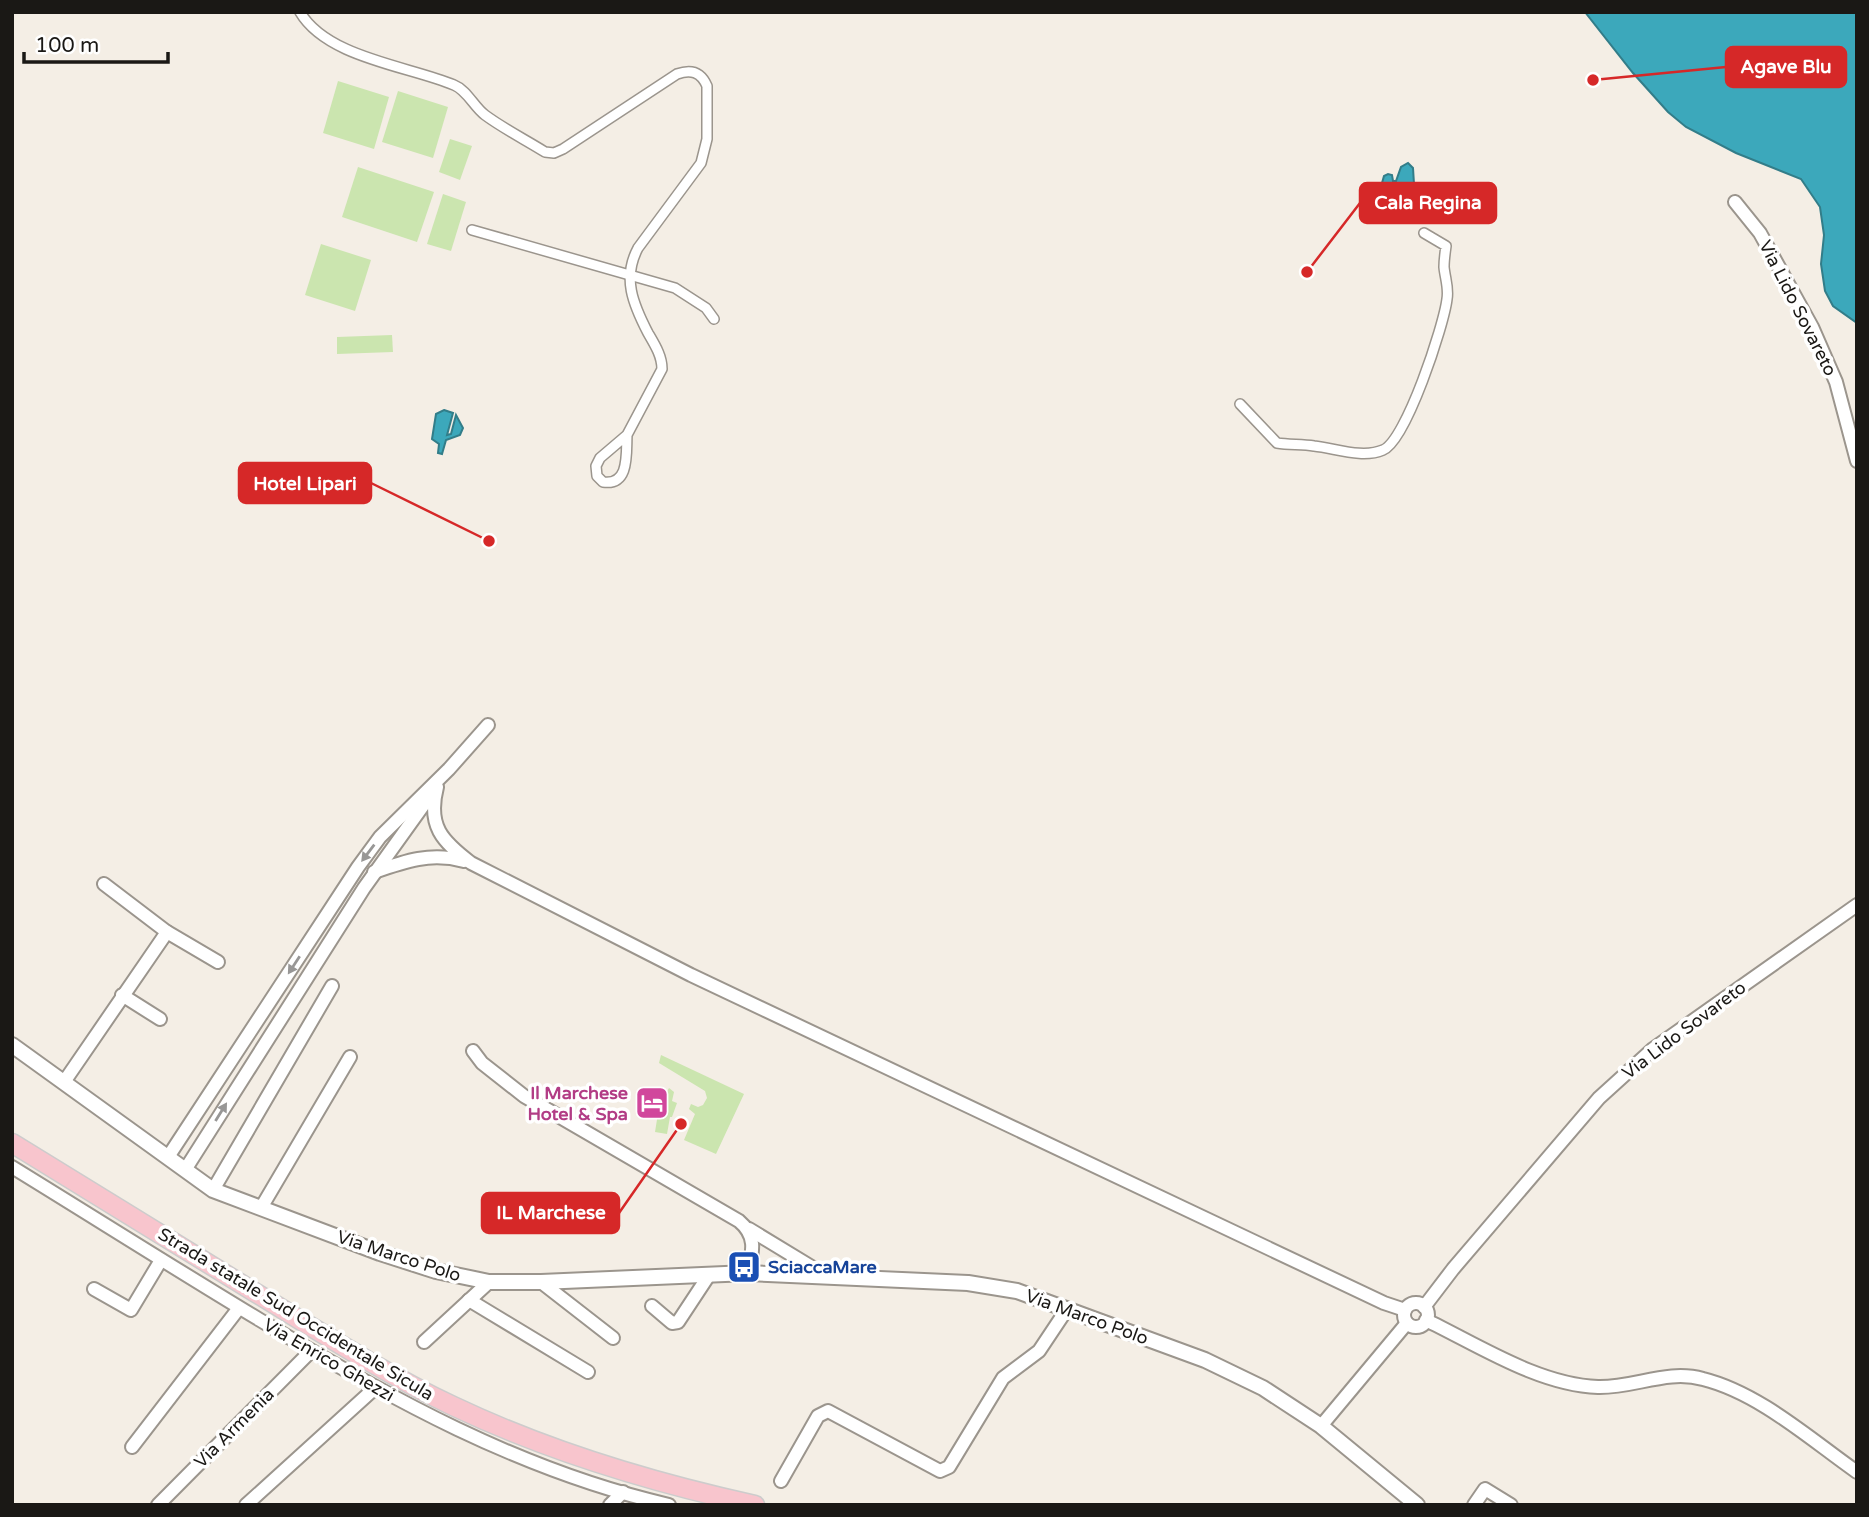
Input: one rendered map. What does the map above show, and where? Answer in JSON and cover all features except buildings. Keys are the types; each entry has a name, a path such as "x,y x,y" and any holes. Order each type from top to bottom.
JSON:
{"main road":[{"name":"Strada statale Sud Occidentale Sicula","path":"12,1143 325,1335 452,1405 590,1462 754,1505"}],"street":[{"path":"300,12 306,21 333,43 458,86 484,113 545,152 554,153 563,149 677,74 686,71 698,74 707,86 705,151 693,176 638,248 631,260 629,274 631,292 657,349 662,369 627,435 610,448 596,466 597,476 603,482 612,484 620,479 625,470 627,435"},
{"name":"Via Lido Sovareto","path":"1735,202 1760,233 1812,327 1836,382 1857,461"},
{"path":"472,230 675,288 706,308 714,319"},
{"path":"1240,404 1276,443 1311,445 1353,453 1383,450 1390,445 1411,409 1433,351 1447,299 1444,268 1446,246 1424,233"},
{"path":"168,1157 380,837 449,769 488,725"},
{"path":"184,1170 374,872 449,769"},
{"path":"437,787 433,811 435,825 450,847 471,863 691,975 1384,1303 1418,1326 1425,1313"},
{"path":"397,821 415,816 435,825"},
{"path":"397,821 397,839 400,845 417,857"},
{"path":"374,872 417,857 443,857 471,863"},
{"path":"104,884 167,932 218,962"},
{"name":"Via Lido Sovareto","path":"1425,1313 1453,1269 1599,1098 1653,1049 1857,905"},
{"path":"64,1082 167,932"},
{"path":"213,1190 332,986"},
{"path":"122,995 160,1019"},
{"name":"Via Marco Polo","path":"12,1045 213,1190 380,1253 436,1271 489,1282 748,1273 823,1274 994,1286 1017,1291 1230,1371 1263,1388 1321,1426 1417,1505"},
{"path":"473,1051 482,1063 524,1096 724,1211 823,1274"},
{"path":"261,1208 351,1057"},
{"name":"Via Enrico Ghezzi","path":"12,1167 375,1388 494,1448 554,1471 669,1505"},
{"path":"748,1273 753,1243 749,1229"},
{"path":"94,1289 131,1310 161,1259"},
{"path":"652,1306 673,1323 678,1322 709,1275"},
{"path":"424,1342 489,1282"},
{"path":"541,1282 613,1338"},
{"path":"469,1300 587,1372"},
{"path":"1321,1426 1406,1317 1413,1303 1425,1313 1547,1378 1578,1386 1602,1387 1671,1375 1701,1378 1724,1385 1746,1394 1857,1472"},
{"path":"132,1447 239,1307"},
{"path":"781,1481 818,1416 828,1411 940,1471 949,1467 1003,1378 1040,1351 1067,1309"},
{"name":"Via Armenia","path":"158,1505 311,1351"},
{"path":"246,1505 375,1388"},
{"path":"1474,1505 1485,1489 1511,1505"},
{"path":"610,1505 623,1492"}],"green space":[{"path":"338,81 389,97 374,149 323,133"},
{"path":"398,91 448,107 433,158 382,142"},
{"path":"450,139 472,146 460,180 439,172"},
{"path":"358,167 434,192 417,242 342,217"},
{"path":"443,194 466,202 451,251 427,244"},
{"path":"321,244 371,260 355,311 305,295"},
{"path":"392,335 393,352 337,354 337,337"},
{"path":"661,1055 744,1094 716,1154 684,1140 695,1114 689,1109 691,1104 698,1107 703,1105 707,1098 705,1091 659,1063"},
{"path":"669,1088 674,1092 672,1101 677,1103 670,1117 667,1134 655,1132 659,1107"}],"water":[{"path":"1585,12 1857,12 1857,323 1833,306 1825,291 1821,264 1824,235 1820,207 1801,179 1736,153 1686,127 1668,112 1633,73"},
{"path":"1408,163 1413,168 1414,184 1422,193 1420,196 1424,201 1419,206 1413,205 1402,190 1384,188 1382,183 1384,176 1388,174 1396,181 1401,167"},
{"path":"444,410 453,413 447,435 451,434 456,415 463,428 460,435 446,440 442,454 438,453 439,444 432,439 436,414"}],"place":[{"name":"Agave Blu","path":"1593,80"},
{"name":"Cala Regina","path":"1307,272"},
{"name":"Hotel Lipari","path":"489,541"},
{"name":"Il Marchese Hotel & Spa","path":"652,1103"},
{"name":"IL Marchese","path":"681,1124"},
{"name":"SciaccaMare","path":"744,1267"}]}
